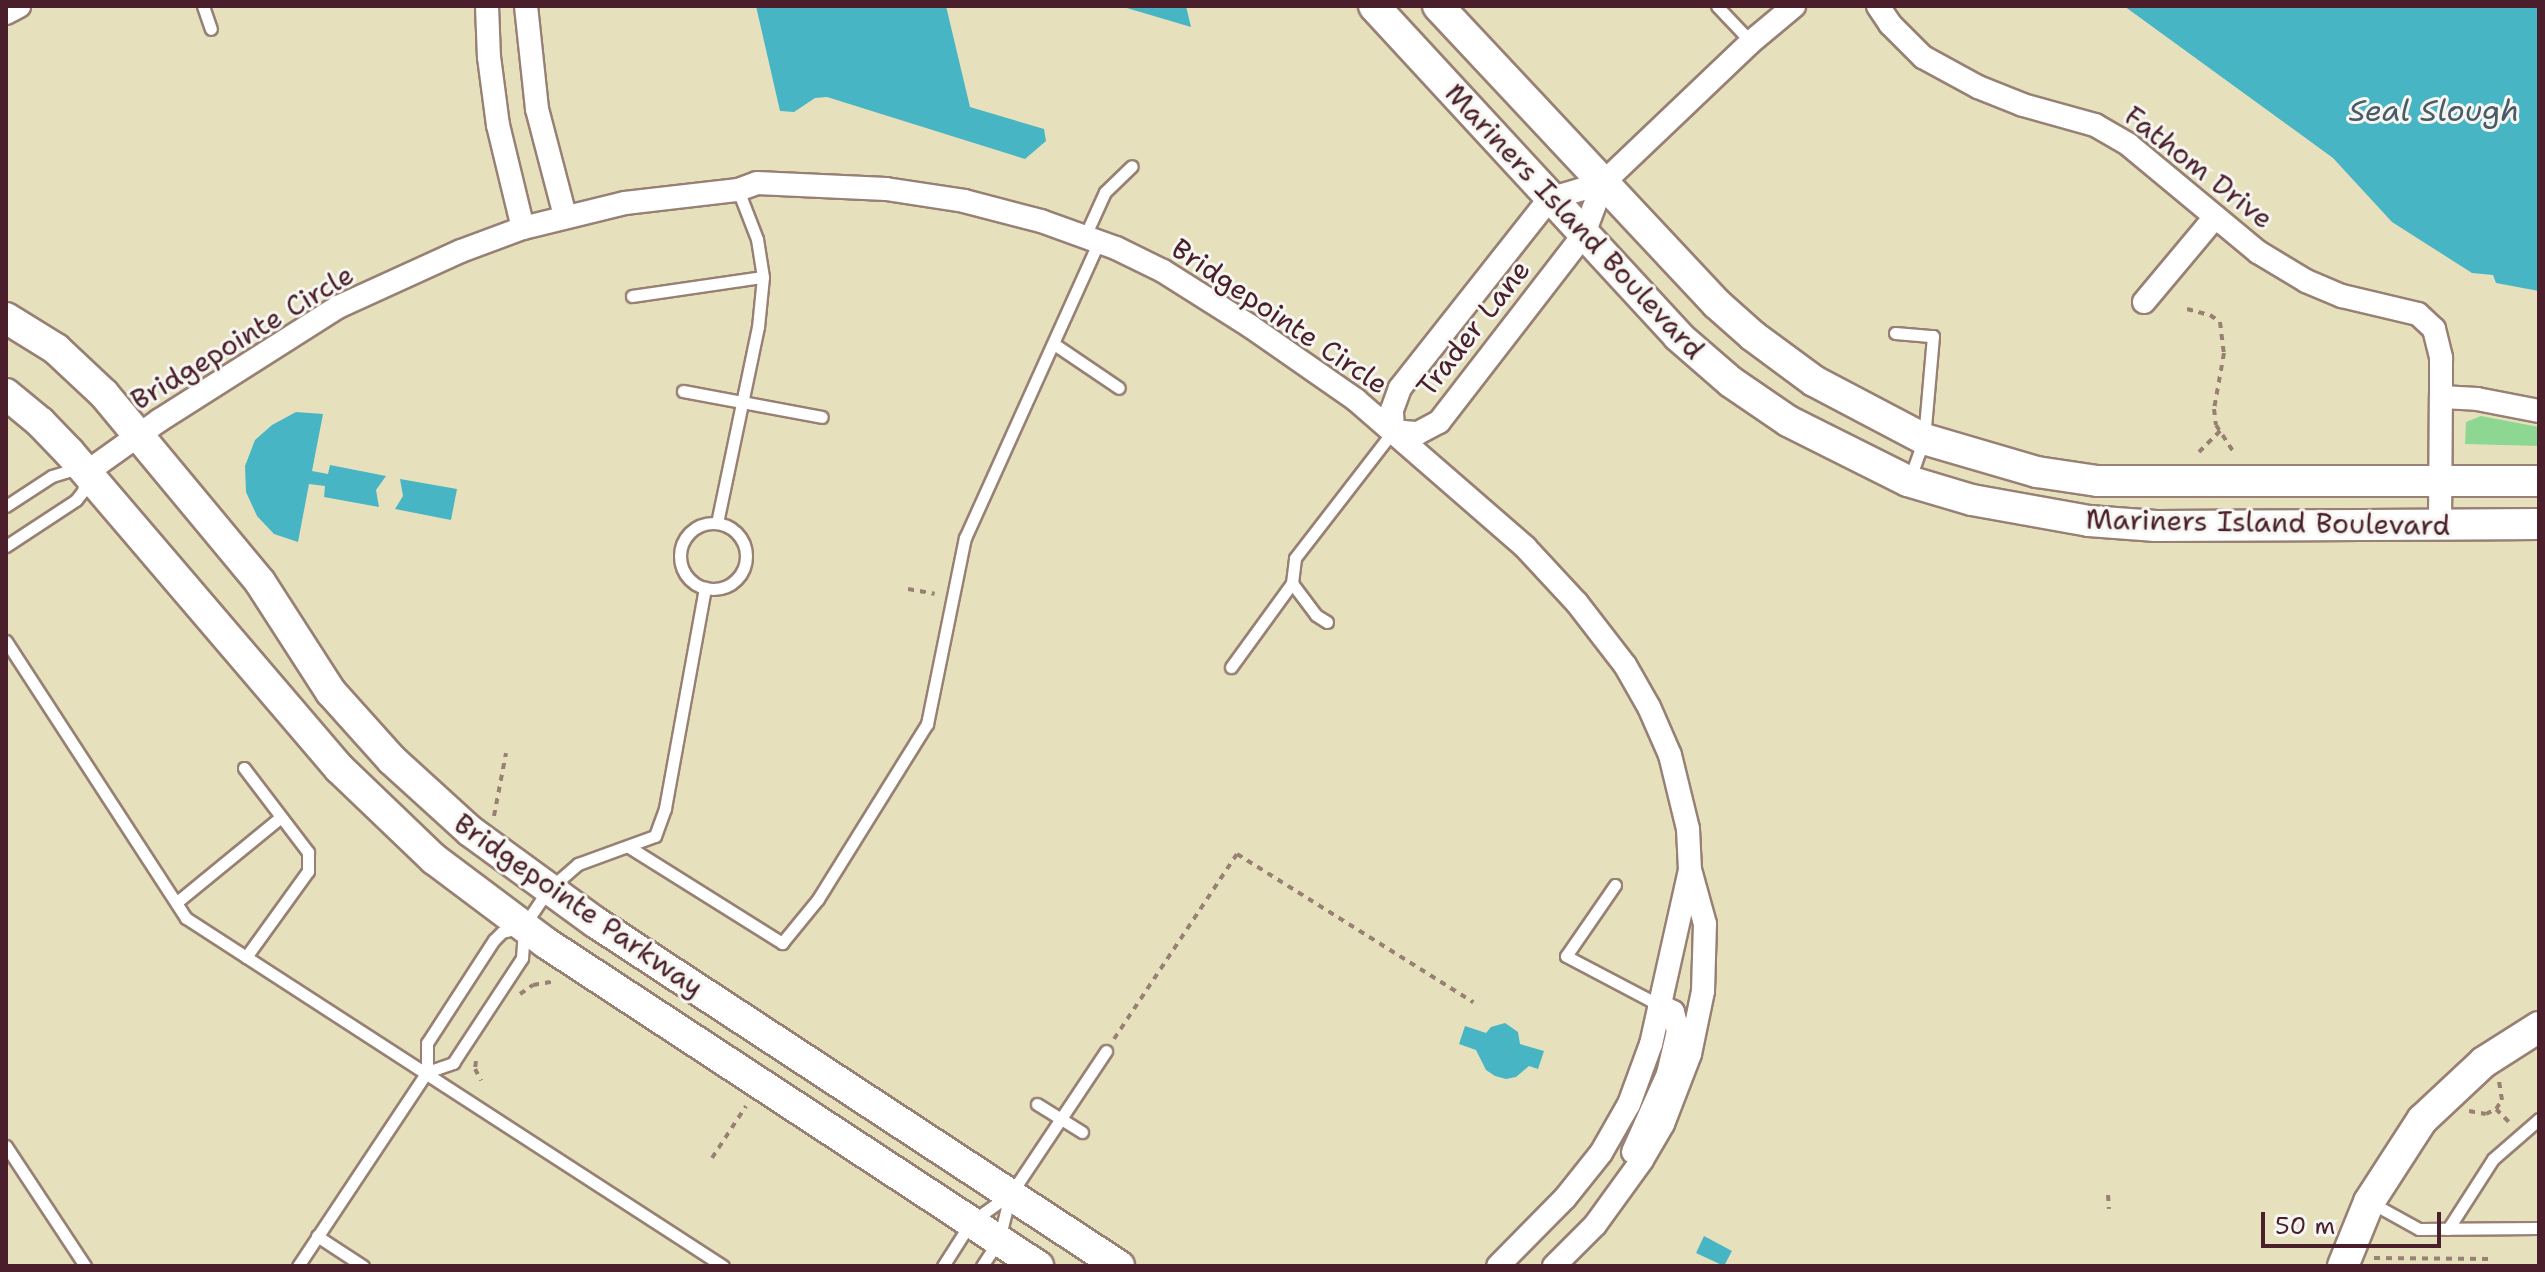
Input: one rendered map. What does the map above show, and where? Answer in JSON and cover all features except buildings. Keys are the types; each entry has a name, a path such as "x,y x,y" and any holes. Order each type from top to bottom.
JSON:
{"main road":[{"name":"Mariners Island Boulevard","path":"1438,6 1717,304 1762,344 1814,381 1924,439 1980,458 2097,481 2539,481"},
{"name":"Mariners Island Boulevard","path":"1376,8 1678,336 1731,382 1808,432 1908,481 1986,503 2089,521 2156,526 2539,524"},
{"name":"Bridgepointe Parkway","path":"6,318 66,357 104,394 260,582 307,659 356,721 450,814 548,890 1119,1266"},
{"name":"Bridgepointe Parkway","path":"6,394 40,422 87,472 357,787 434,859 523,927 1038,1266"},
{"path":"2358,1262 2369,1202 2422,1120 2484,1062 2539,1027"}],"street":[{"path":"6,13 19,6"},
{"path":"487,6 489,57 498,125 523,228"},
{"path":"526,6 537,109 565,216"},
{"name":"Trader Lane","path":"1603,183 1549,199 1400,388 1392,410 1393,431 1418,433 1439,422 1583,236 1603,183 1751,42 1794,6"},
{"name":"Fathom Drive","path":"1878,6 1890,24 1923,57 1989,92 2095,125 2129,145 2258,252 2306,281 2342,296 2418,314 2434,329 2441,358 2440,525"},
{"name":"Bridgepointe Circle","path":"87,472 338,307 461,251 565,216 690,193 738,190 757,183 900,190 989,207 1092,239 1163,271 1316,370 1393,431 1525,547 1577,603 1625,665 1645,699 1670,755 1688,829 1690,870 1705,924 1703,991 1690,1054 1663,1124 1595,1225 1554,1266"},
{"path":"2144,302 2215,217"},
{"path":"2441,397 2477,399 2539,411"},
{"name":"Bridgepointe Circle","path":"1498,1266 1565,1198 1601,1153 1629,1104 1651,1044 1690,870"},
{"path":"1618,1194 1668,1074 1678,1031 1673,1012 1659,1005"}],"lane":[{"path":"203,6 211,29"},
{"path":"1717,6 1751,42"},
{"path":"629,847 782,943 818,899 927,724 965,538 1054,344 1092,239 1105,192 1132,166"},
{"path":"717,523 758,327 763,277 757,239 738,190"},
{"path":"632,296 763,277"},
{"path":"1895,333 1933,336 1924,439 1908,481"},
{"path":"1054,344 1119,388"},
{"path":"683,391 822,417"},
{"path":"1231,667 1292,583 1295,558 1393,431"},
{"path":"6,506 62,471 87,472 83,491 76,500 6,546"},
{"path":"717,523 737,532 743,541 746,562 742,572 727,586 705,588 695,584 682,567 682,544 696,527 717,523"},
{"path":"1292,583 1316,615 1327,622"},
{"path":"298,1266 427,1072 427,1043 494,940 502,932 523,927 548,890 578,864 655,836 665,808 705,588"},
{"path":"6,641 186,918 723,1266"},
{"path":"244,768 308,852 308,871 246,957"},
{"path":"177,902 281,817"},
{"path":"1615,885 1566,956 1659,1005"},
{"path":"427,1072 453,1063 462,1050 522,958 526,938 523,927"},
{"path":"982,1266 999,1240 1010,1195 1106,1051"},
{"path":"1037,1104 1082,1132"},
{"path":"2448,1229 2493,1159 2539,1119"},
{"path":"6,1146 85,1266"},
{"path":"943,1266 971,1222 1010,1195"},
{"path":"2369,1202 2419,1229 2539,1228"},
{"path":"317,1236 363,1266"}],"path":[{"path":"2187,309 2210,315 2220,322 2224,339 2214,409 2220,431 2234,453"},
{"path":"2199,452 2220,431"},
{"path":"494,816 506,753"},
{"path":"1106,1051 1237,854 1473,1002"},
{"path":"520,994 533,985 555,981"},
{"path":"476,1057 475,1069 481,1080"},
{"path":"2465,1108 2474,1114 2486,1114 2496,1109 2503,1089 2498,1079"},
{"path":"712,1158 760,1084"},
{"path":"2108,1195 2109,1209"},
{"path":"2408,1259 2408,1266"},
{"path":"2358,1262 2492,1259"}],"green space":[{"path":"2481,416 2539,427 2539,446 2465,444 2466,422"}],"water":[{"path":"756,6 946,6 970,107 1044,129 1046,141 1025,159 827,97 815,98 794,112 780,111"},
{"path":"1120,6 1186,6 1191,27"},
{"name":"Seal Slough","path":"2124,6 2539,6 2539,291 2496,283 2493,275 2472,273 2392,222 2333,158"},
{"path":"296,412 323,414 312,471 328,474 330,465 386,476 376,490 379,507 324,497 325,486 309,484 298,542 274,534 257,516 246,492 245,466 255,440 272,425"},
{"path":"400,479 457,489 451,520 395,509 403,496"},
{"path":"1505,1023 1518,1032 1520,1044 1544,1051 1538,1069 1529,1066 1516,1077 1506,1079 1495,1076 1486,1070 1476,1050 1459,1044 1465,1026 1486,1033 1491,1027"},
{"path":"1704,1236 1732,1251 1724,1266 1696,1253"}]}
